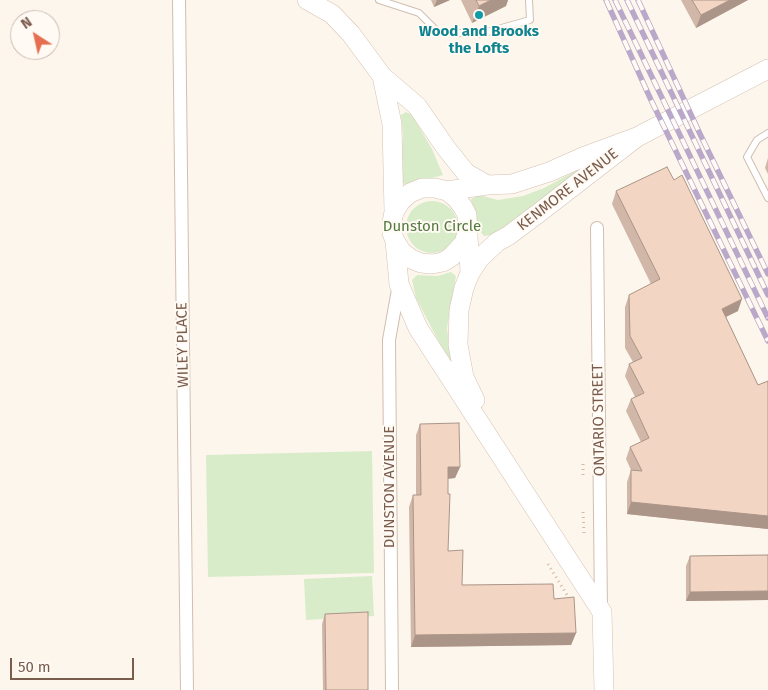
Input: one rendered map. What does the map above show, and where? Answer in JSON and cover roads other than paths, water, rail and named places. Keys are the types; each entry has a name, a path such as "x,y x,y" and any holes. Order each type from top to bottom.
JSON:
{"street":[{"name":"WILEY PLACE","path":"179,0 187,690"},
{"name":"KENMORE AVENUE","path":"307,0 332,14 382,76 418,106 459,184 512,184 549,172 583,157 638,137 768,69"},
{"name":"KENMORE AVENUE","path":"382,76 392,124 394,212"},
{"name":"KENMORE AVENUE","path":"496,243 508,236 638,137"},
{"path":"470,273 468,253 467,215 459,184 422,188 410,193 400,201 394,212 392,233 402,252 410,259 432,264 443,262 468,253 496,243"},
{"name":"ONTARIO STREET","path":"597,228 604,690"},
{"path":"443,262 459,251 467,233"},
{"path":"395,241 399,284 418,328 602,612"},
{"path":"496,243 480,258 470,273 464,288 459,310 458,346 464,377 498,452"},
{"name":"DUNSTON AVENUE","path":"392,690 389,340 399,284"}],"lane":[{"path":"379,0 419,12 438,32 480,34 530,20 528,0"},
{"path":"768,133 757,140 747,157 768,198"}],"railway":[{"path":"606,0 651,100 768,341"},
{"path":"615,0 768,318"},
{"path":"627,0 768,295"},
{"path":"638,0 768,274"}],"place":[{"name":"Wood and Brooks the Lofts","path":"479,15"}],"park label":[{"name":"Dunston Circle","path":"432,227"}]}
